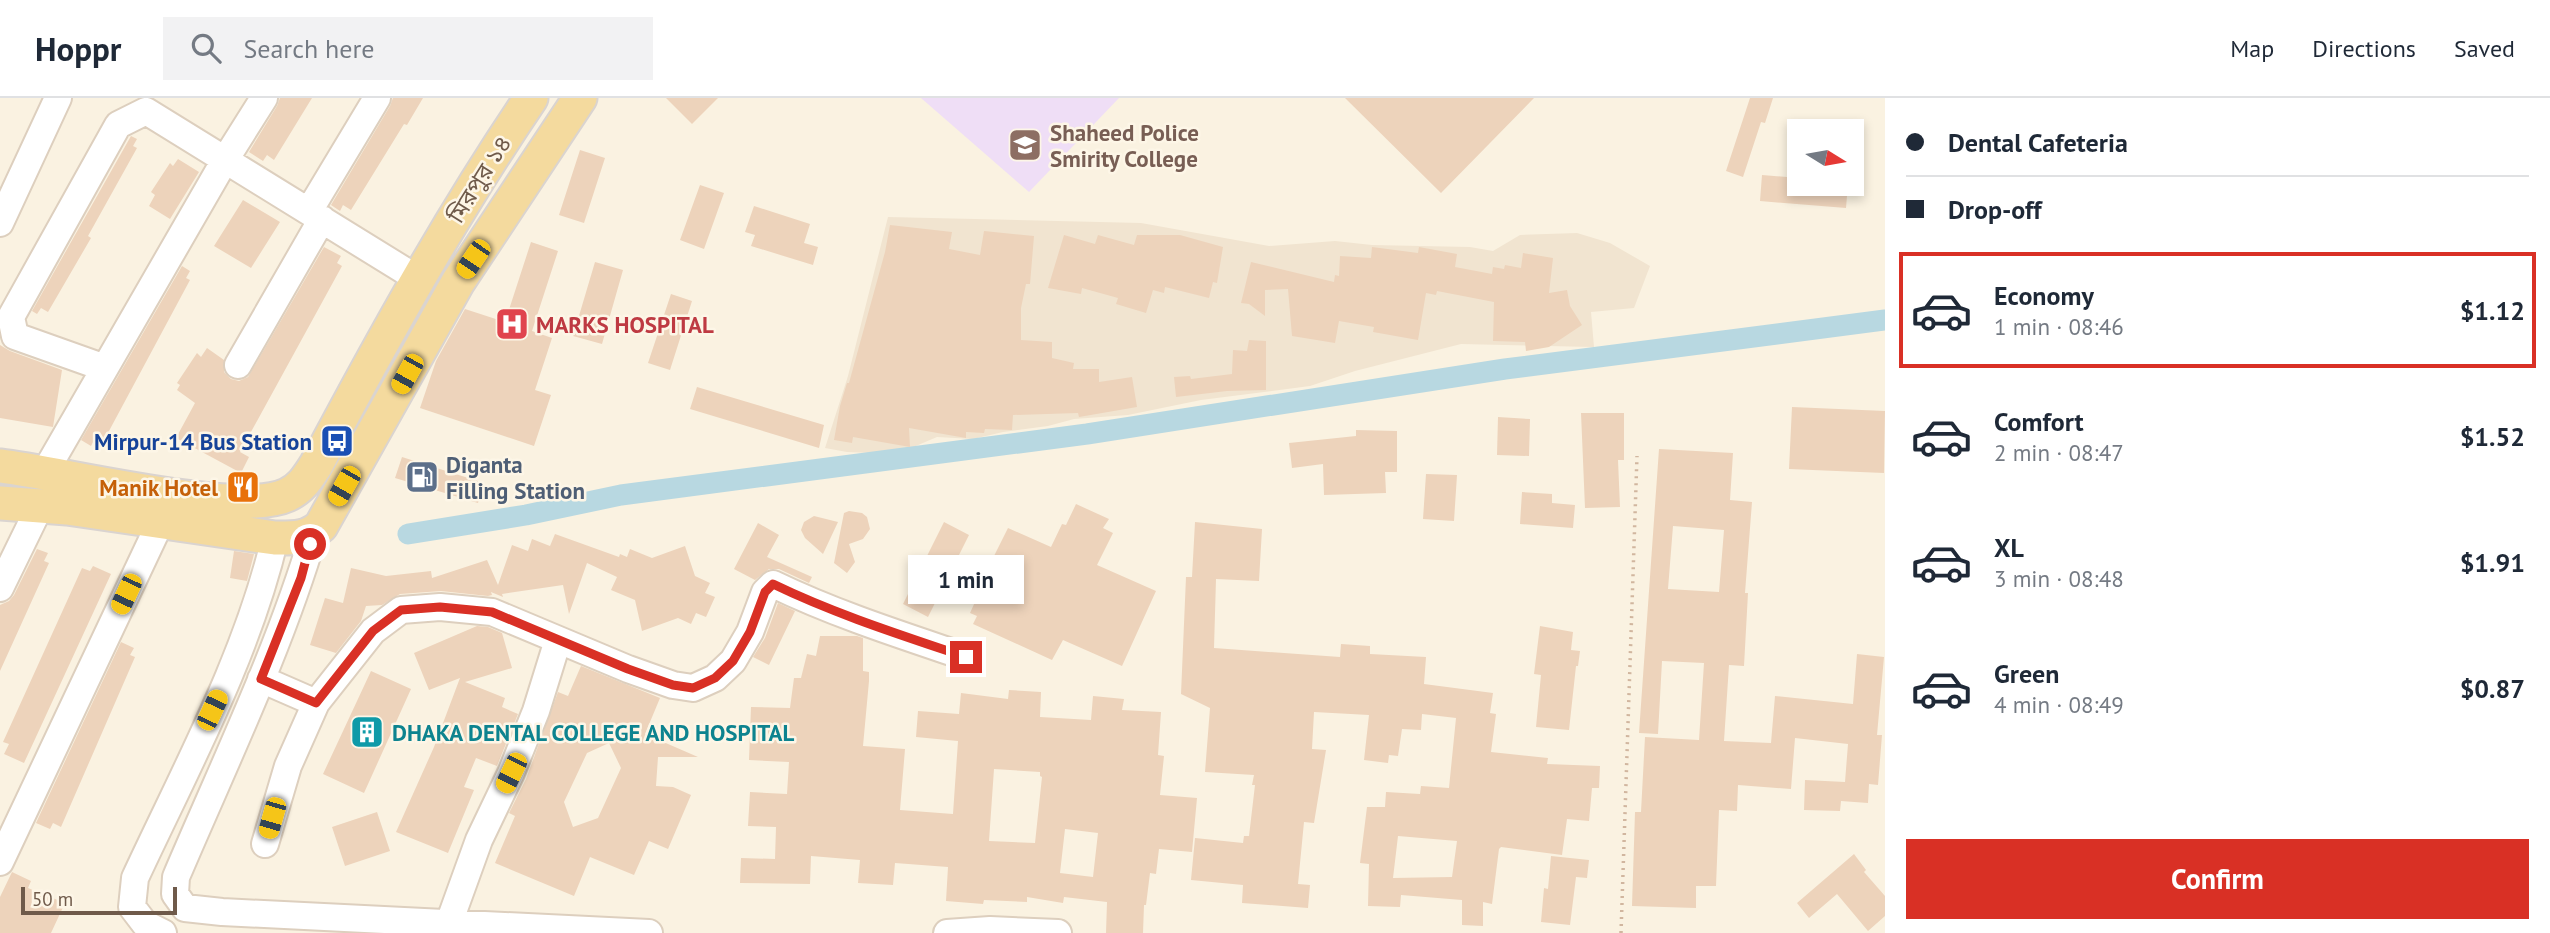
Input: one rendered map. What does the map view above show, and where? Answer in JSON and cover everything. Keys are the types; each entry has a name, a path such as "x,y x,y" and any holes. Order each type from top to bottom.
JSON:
{"main road":[{"name":"মিরপুর ১৪","path":"45,472 163,494 216,500 271,500 300,488 316,464 418,279 485,166 531,98"},
{"path":"0,503 297,536 321,526 458,282 580,98"},
{"path":"0,466 45,472"}],"street":[{"path":"0,223 58,98"},
{"path":"45,472 225,160 264,98"},
{"path":"238,365 377,98"},
{"path":"105,368 15,336 11,317 118,125 150,105 225,160 418,279"},
{"path":"0,588 40,506"},
{"path":"0,863 6,834 161,521"},
{"path":"297,536 301,578 176,877 175,894 185,908 649,933"},
{"path":"149,930 132,907 135,878 223,687 262,586 297,536"},
{"path":"265,844 288,766 316,703 373,631 401,610 440,607 492,612 673,685 693,688 715,678 733,661 750,632 765,592 773,584 799,597 966,657"},
{"path":"449,923 479,840 511,773 536,711 558,640"},
{"path":"261,679 316,703"},
{"path":"947,933 990,930 1058,933"}],"path":[{"path":"1621,933 1637,456"}],"shaded area":[{"name":"Shaheed Police Smirity College","path":"921,98 1119,98 1029,192"},
{"path":"888,217 1141,223 1269,246 1335,241 1372,245 1470,247 1493,251 1520,235 1577,233 1610,243 1650,266 1634,308 1591,312 1594,347 1461,344 1355,371 1310,386 1201,400 1128,415 1074,419 973,439 937,437 911,448 873,453 825,448 848,376"}],"building":[{"path":"280,98 312,98 274,160 267,155 263,161 249,152"},
{"path":"393,98 423,98 351,210 343,205 340,211 331,205"},
{"path":"666,98 718,98 692,124"},
{"path":"1345,98 1534,98 1441,193"},
{"path":"1750,98 1773,98 1765,123 1761,122 1743,177 1726,171"},
{"path":"131,136 137,139 133,146 137,148 88,236 91,238 48,312 41,308 37,314 32,311"},
{"path":"580,150 605,158 584,223 559,215"},
{"path":"178,159 199,172 170,219 149,206 155,195 151,192 170,163 173,166"},
{"path":"1762,175 1787,177 1787,196 1847,196 1846,208 1760,201"},
{"path":"700,185 724,193 704,249 680,240"},
{"path":"243,200 280,222 251,268 214,246"},
{"path":"754,206 810,224 804,243 818,247 813,265 751,246 755,235 745,232"},
{"path":"890,225 952,232 949,249 980,255 984,231 1034,236 1030,284 1026,284 1021,308 1021,340 1052,342 1052,358 1074,363 1073,369 1099,369 1099,382 1132,377 1137,407 1079,417 1078,413 1013,415 1012,430 985,429 984,433 966,432 966,438 909,428 910,447 853,437 852,443 834,440 840,406 849,383"},
{"path":"1064,235 1095,244 1098,235 1134,245 1137,235 1180,235 1223,247 1217,283 1213,282 1209,298 1165,287 1164,293 1153,290 1146,313 1116,304 1118,298 1082,288 1081,294 1048,288"},
{"path":"531,242 558,251 532,331 552,338 535,390 551,395 534,446 420,408 436,361 465,309 505,322"},
{"path":"324,247 341,256 337,263 342,266 240,452 249,457 241,473 176,438 195,403 177,390 180,385 177,383 197,353 201,357 207,348 224,360 224,372 231,379 239,381 248,377"},
{"path":"1372,247 1418,253 1419,247 1457,254 1455,267 1492,274 1493,267 1504,269 1505,265 1521,268 1523,253 1553,258 1549,293 1567,290 1570,306 1582,325 1549,347 1526,351 1525,342 1493,341 1494,302 1437,291 1436,295 1426,293 1418,340 1373,332 1374,327 1339,321 1335,343 1292,336 1288,289 1265,290 1265,316 1249,304 1241,303 1251,262 1334,282 1335,275 1339,276 1340,256 1371,258"},
{"path":"595,262 623,270 602,344 573,336"},
{"path":"182,266 190,271 186,278 190,280 102,444 94,440 91,446 81,440"},
{"path":"671,294 692,301 670,370 648,363"},
{"path":"1249,340 1266,341 1266,390 1176,397 1174,377 1190,376 1191,379 1232,374 1233,350 1247,351"},
{"path":"0,345 62,370 53,427 0,418"},
{"path":"697,387 824,425 819,448 690,409"},
{"path":"1792,407 1885,411 1884,473 1789,469"},
{"path":"1581,413 1624,413 1624,460 1618,460 1620,507 1585,508"},
{"path":"1498,417 1530,419 1529,456 1497,455"},
{"path":"1356,430 1397,431 1397,472 1385,472 1386,493 1324,495 1323,464 1292,468 1289,443 1356,436"},
{"path":"1659,449 1733,453 1730,500 1752,502 1745,593 1748,593 1744,666 1729,665 1724,741 1771,743 1775,696 1853,704 1857,654 1884,657 1877,735 1882,735 1878,785 1869,784 1868,803 1841,801 1840,811 1804,810 1805,780 1845,782 1848,744 1795,738 1791,789 1738,785 1737,811 1719,810 1716,886 1696,886 1696,908 1632,906 1635,812 1641,812 1645,737 1699,740 1704,663 1662,661 1658,734 1639,733","holes":["1673,526 1724,530 1719,592 1668,589"]},
{"path":"402,457 484,483 478,503 395,478"},
{"path":"1426,474 1457,475 1454,521 1423,519"},
{"path":"1522,492 1552,494 1552,503 1575,505 1573,528 1520,524"},
{"path":"1076,504 1109,519 1103,528 1113,533 1097,565 1156,591 1122,666 1063,640 1052,660 973,624 977,616 970,613 1008,528 1051,547"},
{"path":"844,513 862,513 867,517 870,529 863,539 849,544 855,562 847,573 834,563"},
{"path":"814,516 838,522 823,554 805,538 801,530 804,522"},
{"path":"944,522 969,535 928,617 903,604"},
{"path":"1195,522 1262,529 1259,581 1216,579 1214,648 1340,657 1341,644 1370,646 1370,654 1426,657 1424,684 1493,693 1490,713 1496,714 1491,752 1548,758 1547,764 1600,766 1599,788 1592,788 1589,821 1567,819 1562,855 1501,847 1492,904 1483,902 1483,926 1462,925 1462,900 1401,895 1400,907 1368,906 1369,864 1360,863 1367,807 1385,807 1386,792 1420,794 1421,786 1449,788 1456,718 1422,714 1421,730 1402,729 1398,756 1389,755 1388,763 1364,760 1369,715 1314,712 1312,749 1326,750 1314,823 1304,822 1298,884 1310,885 1308,908 1242,903 1243,885 1191,880 1195,838 1243,843 1244,836 1249,836 1255,785 1252,785 1254,775 1205,772 1210,708 1181,694 1186,577 1192,577","holes":["1398,836 1457,841 1452,877 1393,878"]},
{"path":"758,523 779,535 767,557 812,577 809,583 779,569 769,569 755,580 734,569"},
{"path":"555,534 619,557 620,554 627,557 630,549 652,558 685,546 695,576 710,583 705,593 715,597 706,617 696,613 691,624 678,618 642,631 635,600 611,590 617,577 587,563 569,614 563,585 502,594 503,597 491,592 492,595 488,596 441,591 400,594 382,605 366,606 361,621 336,653 310,645 325,598 343,603 351,568 386,576 431,571 432,578 487,560 498,585 512,545 528,551 532,539 550,546"},
{"path":"37,549 48,553 44,561 49,563 0,671 0,605 14,595"},
{"path":"234,551 254,554 247,581 230,578"},
{"path":"93,566 111,574 24,763 4,754 9,744 3,742 82,568 90,571"},
{"path":"778,603 795,611 769,665 753,657 765,638"},
{"path":"477,626 502,633 512,668 465,682 505,698 502,707 518,714 497,766 476,758 464,787 474,790 448,853 396,832 434,747 460,678 429,690 414,653"},
{"path":"1540,626 1573,632 1571,650 1580,651 1569,730 1536,727 1541,675 1534,674"},
{"path":"820,636 863,638 863,671 869,672 869,681 863,746 905,749 900,810 953,814 958,741 916,737 918,711 959,714 961,693 1008,699 1009,690 1041,692 1040,717 1091,720 1093,696 1124,699 1122,710 1161,712 1158,755 1164,756 1160,795 1197,798 1192,852 1159,849 1156,874 1150,873 1144,905 1143,933 1106,933 1107,902 1064,897 1063,903 1027,897 1027,902 984,900 983,904 946,901 948,867 895,863 893,885 858,883 860,860 811,856 810,884 740,883 741,858 775,859 776,827 748,826 750,792 787,794 789,762 749,760 751,707 790,708 794,678 801,678 807,654 816,656","holes":["994,769 1040,772 1042,777 1035,843 989,841","1065,829 1098,833 1093,877 1060,873"]},
{"path":"121,642 134,648 130,655 135,657 61,827 53,823 50,829 36,823"},
{"path":"581,666 660,698 645,734 698,757 658,757 656,786 673,787 691,795 668,849 649,841 634,875 590,857 574,896 495,863 515,816 509,813 526,779 558,692 568,696","holes":["609,743 621,768 598,818 573,827 564,802 587,753"]},
{"name":"DHAKA DENTAL COLLEGE AND HOSPITAL","path":"371,671 411,689 364,793 323,774"},
{"path":"377,812 390,851 345,866 332,827"},
{"path":"1854,854 1866,870 1864,872 1885,896 1885,916 1868,931 1837,894 1809,918 1797,903"},
{"path":"1551,856 1589,860 1587,878 1576,877 1570,925 1541,922 1544,888 1548,889"},
{"path":"12,872 31,881 28,888 65,903 51,933 0,933 0,897"}],"waterway":[{"path":"408,534 526,515 621,495 1087,434 1505,369 1885,320"}],"place":[{"name":"Shaheed Police Smirity College","path":"1025,145"},
{"name":"MARKS HOSPITAL","path":"512,324"},
{"name":"Mirpur-14 Bus Station","path":"337,441"},
{"name":"Diganta Filling Station","path":"422,477"},
{"name":"Manik Hotel","path":"243,487"},
{"name":"DHAKA DENTAL COLLEGE AND HOSPITAL","path":"367,732"}],"route":[{"path":"310,544 301,578 261,679 316,703 373,631 401,610 440,607 492,612 628,669 673,685 693,688 715,678 733,661 750,632 765,592 773,584 799,597 966,657"}]}
